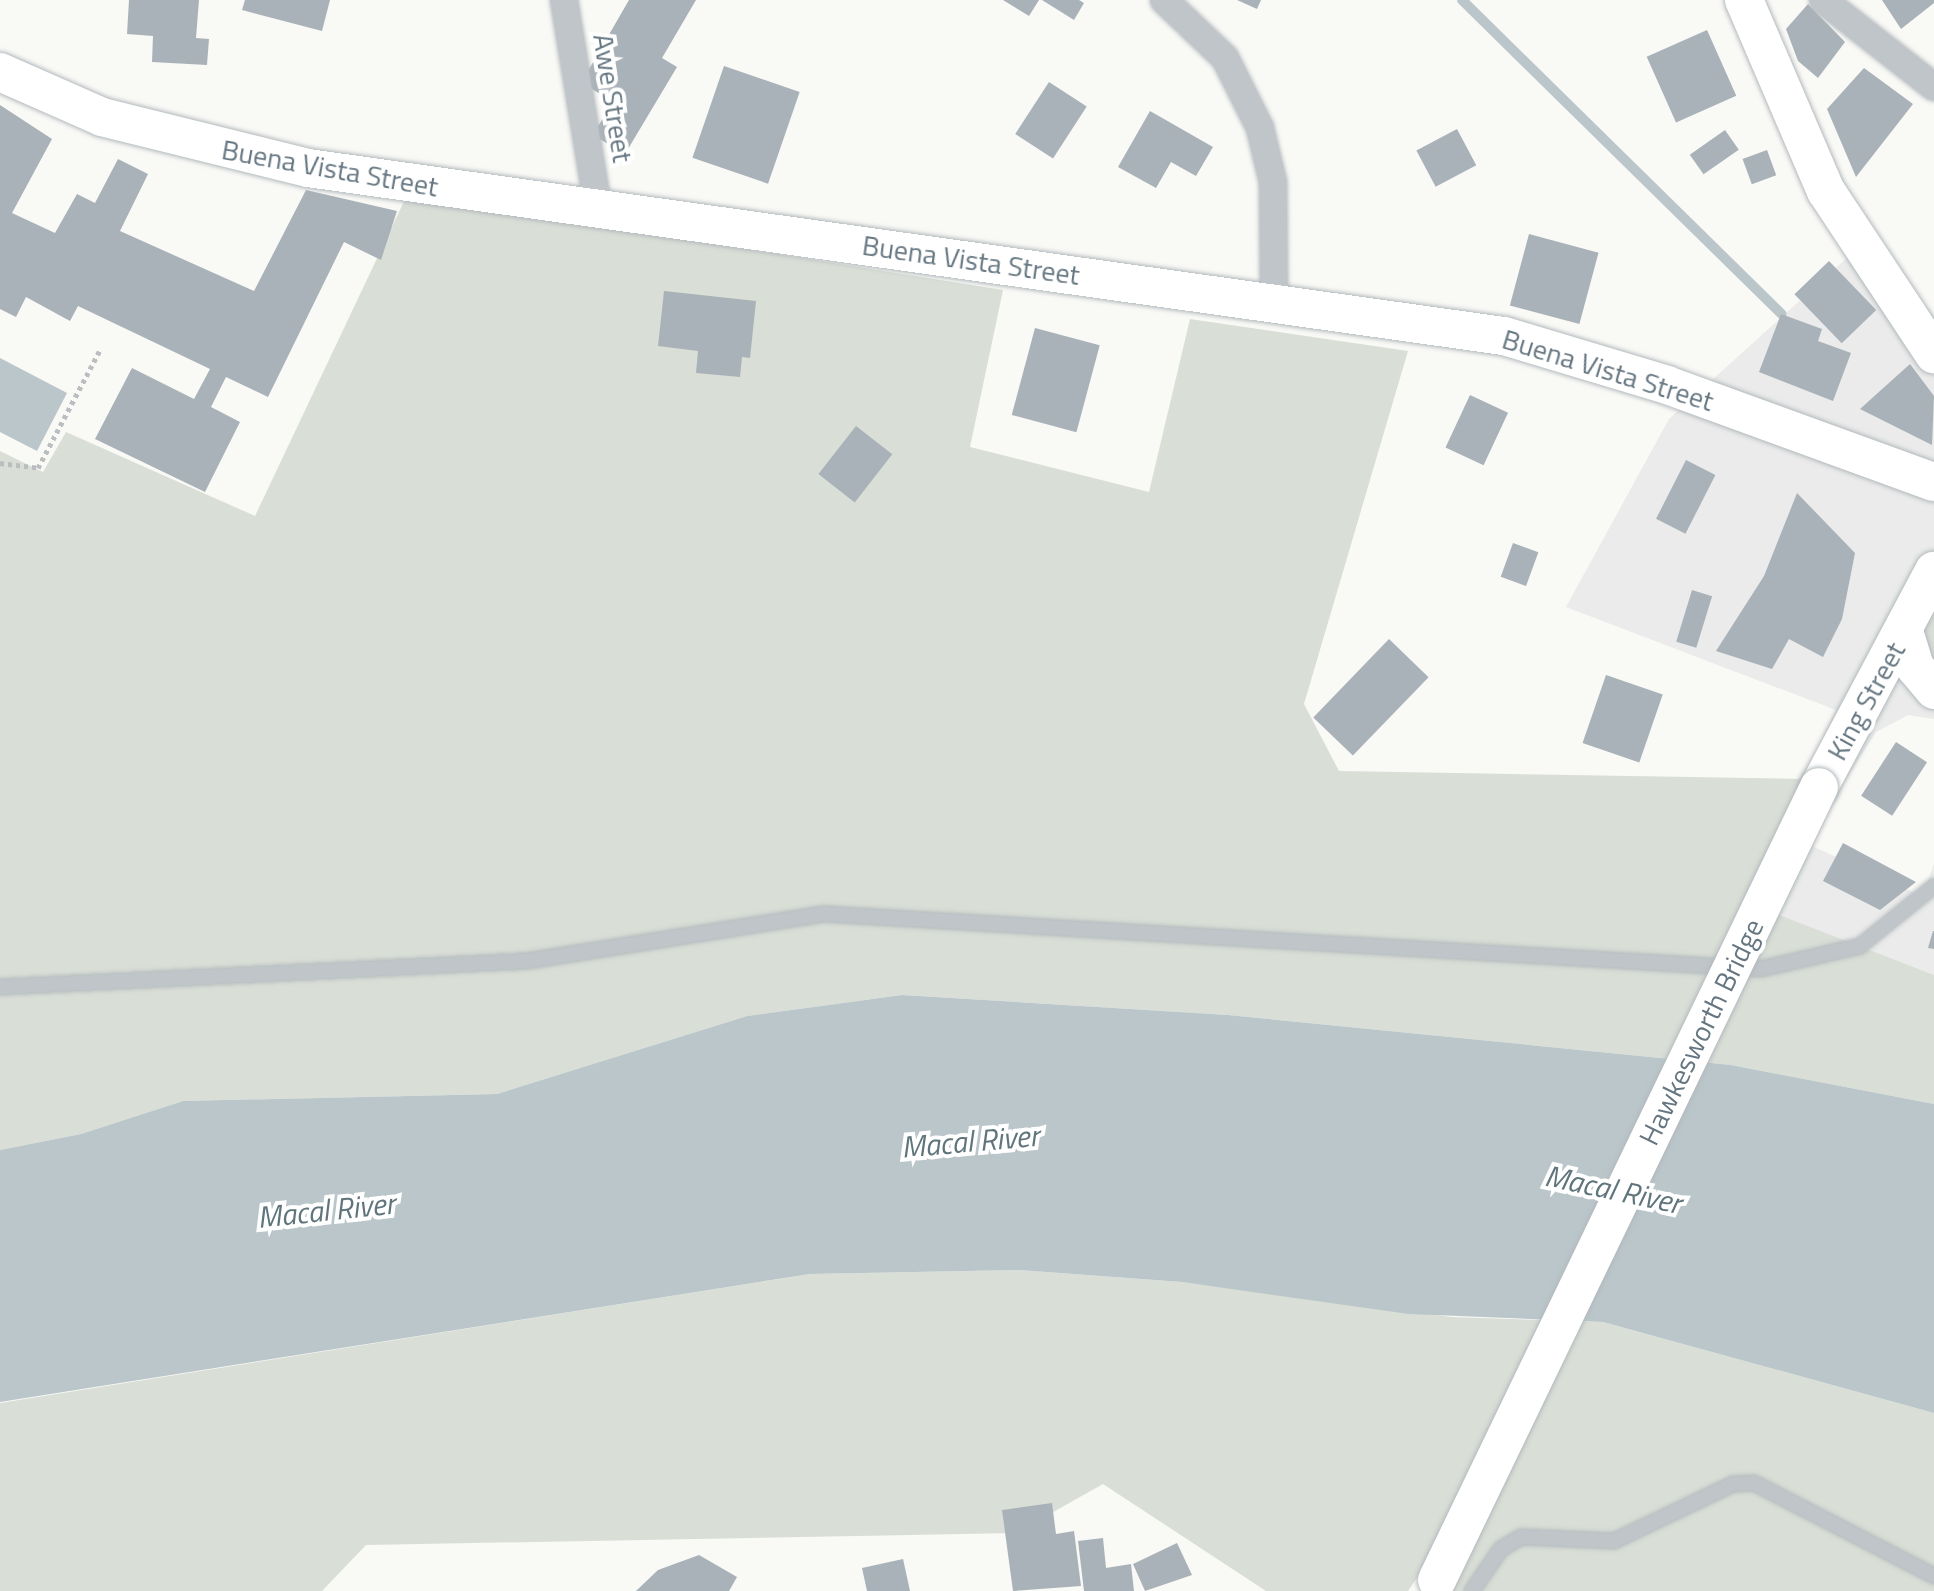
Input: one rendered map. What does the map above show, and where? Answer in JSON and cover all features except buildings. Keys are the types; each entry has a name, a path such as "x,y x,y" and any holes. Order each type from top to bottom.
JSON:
{"main road":[{"path":"1744,0 1826,191 1934,354"},
{"name":"Buena Vista Street","path":"0,72 102,117 240,154 1489,333 1584,357 1934,482"},
{"name":"King Street","path":"1819,787 1934,571"},
{"path":"1904,631 1915,667 1934,690"},
{"name":"Hawkesworth Bridge","path":"1446,1587 1819,787"}],"street":[{"name":"Awe Street","path":"564,0 598,207"},
{"path":"1164,0 1225,58 1260,128 1273,182 1274,303"},
{"path":"1823,0 1852,9 1934,87"}],"lane":[{"path":"0,987 527,961 825,914 1761,969 1860,946 1934,886"},
{"path":"1446,1587 1521,1537 1614,1541 1733,1484 1754,1483 1934,1576"}],"path":[{"path":"0,463 38,468 100,350"}],"shaded area":[{"path":"407,195 1003,290 970,447 1149,492 1190,319 1408,351 1304,704 1339,771 1803,779 1836,796 1779,915 1934,975 1934,1104 1731,1065 1228,1015 902,995 747,1016 497,1094 183,1101 81,1134 0,1150 0,451 43,472 66,432 255,516"},
{"path":"1869,238 1934,317 1934,719 1908,715 1876,732 1836,796 1803,779 1836,710 1566,607 1669,419"},
{"path":"1934,609 1934,691 1914,635"},
{"path":"1812,846 1922,896 1934,864 1934,975 1778,916"},
{"path":"1019,1270 1182,1282 1451,1317 1603,1322 1934,1413 1934,1591 1452,1591 1421,1572 1408,1591 1266,1591 1103,1484 1016,1533 366,1545 322,1591 0,1591 0,1403 810,1274"}],"water":[{"path":"0,358 67,393 37,451 0,432"},
{"name":"Macal River","path":"902,995 1228,1015 1731,1065 1934,1104 1934,1413 1603,1322 1409,1314 1182,1282 1019,1270 810,1274 0,1402 0,1150 81,1134 183,1101 497,1094 747,1016"}],"waterway":[{"path":"1462,0 1781,314"}]}
